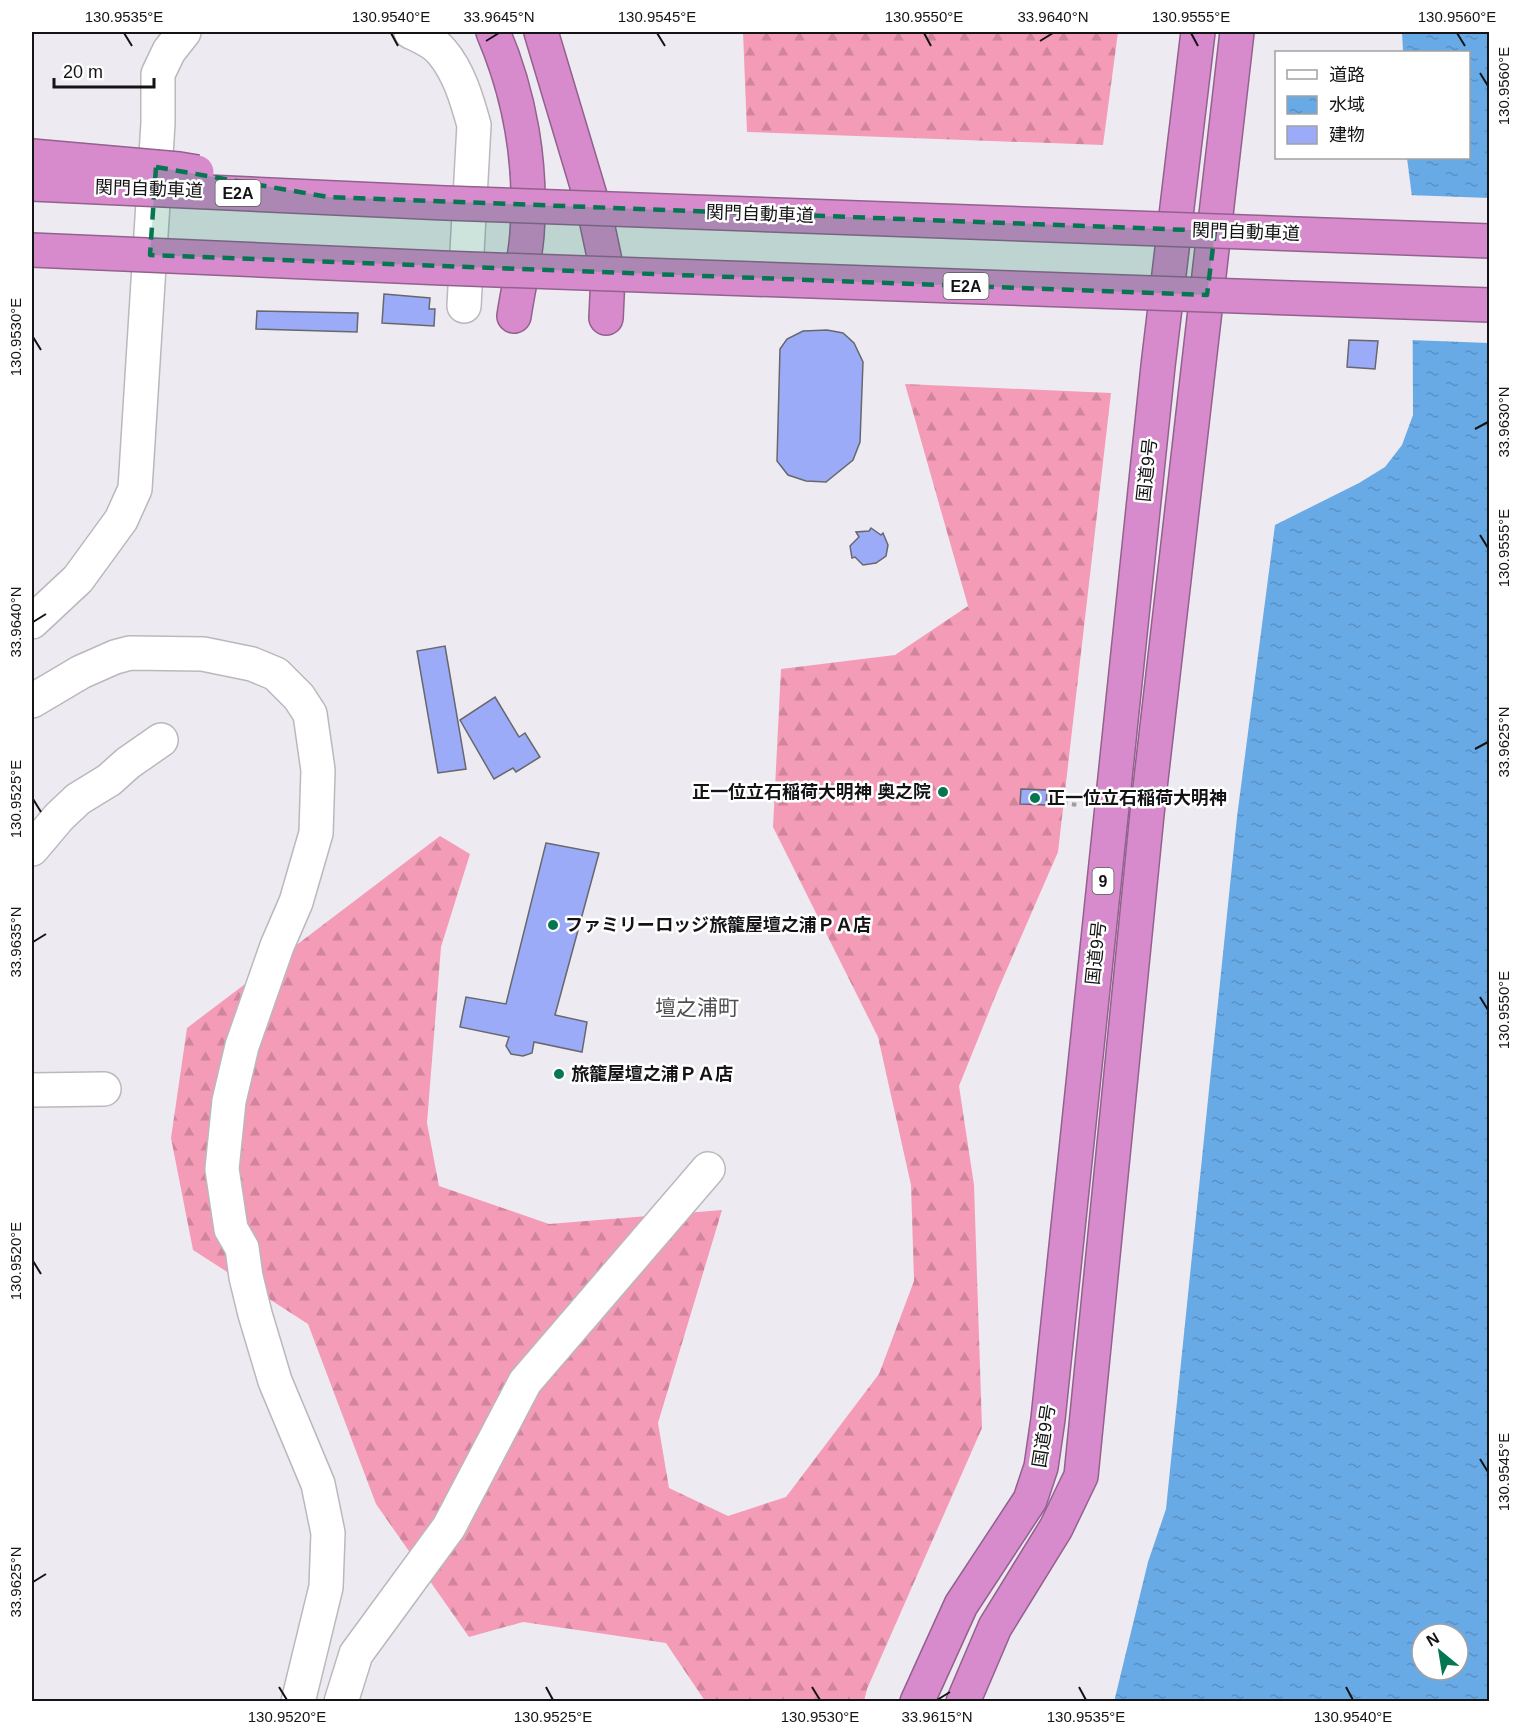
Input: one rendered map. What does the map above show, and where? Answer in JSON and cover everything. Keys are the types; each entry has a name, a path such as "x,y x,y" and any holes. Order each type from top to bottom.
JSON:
{"highway":[{"path":"493,32 501,50 515,97 526,152 527,234 514,316"},
{"path":"541,32 594,209 608,275 606,318"},
{"name":"国道9号","path":"917,1701 961,1605 1030,1500 1041,1467 1048,1419 1157,378 1198,32"},
{"name":"国道9号","path":"963,1701 995,1627 1056,1528 1081,1476 1147,814 1237,32"},
{"path":"32,156 179,169 328,197"},
{"name":"関門自動車道","path":"32,184 445,203 1490,241"},
{"name":"E2A","path":"32,250 454,268 1490,305"}],"street":[{"path":"32,622 78,579 120,520 135,489 159,123 158,74 169,51 184,32"},
{"path":"411,32 428,39 442,52 466,98 474,125 464,306"},
{"path":"32,701 81,672 115,657 130,653 203,654 252,664 276,674 299,697 310,714 318,770 316,833 296,902 277,946 242,1046 229,1101 222,1169 231,1229 242,1248 255,1314 275,1381 318,1484 328,1533 326,1587 298,1701"},
{"path":"32,849 78,799 109,780 128,763 161,740"},
{"path":"32,1090 104,1089"},
{"path":"341,1701 356,1654 449,1527 525,1382 708,1169"}],"path":[{"path":"1054,802 1084,806"}],"highlighted area":[{"path":"156,167 328,197 1215,231 1207,295 150,255"}],"green space":[{"path":"743,32 1118,32 1103,145 747,132"},
{"path":"905,384 1111,393 1058,852 959,1086 974,1185 982,1428 867,1689 864,1701 705,1701 666,1643 523,1622 469,1637 376,1504 308,1324 193,1250 171,1138 187,1028 440,836 470,854 441,947 427,1123 439,1186 549,1224 722,1210 658,1423 669,1488 728,1516 786,1497 879,1374 914,1281 911,1185 878,1037 773,827 781,669 895,655 968,606"}],"water":[{"path":"1402,32 1489,32 1489,1701 1114,1702 1148,1562 1166,1509 1237,817 1275,525 1359,483 1385,467 1402,445 1413,415 1412,197 1407,159 1470,159 1470,51 1403,51"}],"pier":[{"path":"1408,195 1489,198 1489,343 1410,340"}],"building":[{"path":"384,294 430,298 429,309 435,309 434,326 382,323"},
{"path":"257,311 358,313 357,332 256,329"},
{"path":"827,330 843,333 854,343 863,362 860,442 853,460 826,482 806,481 788,475 777,461 780,349 787,339 803,331"},
{"path":"1349,340 1378,341 1375,369 1347,367"},
{"path":"871,528 881,535 883,533 888,545 886,556 876,563 863,565 855,557 852,558 850,546 859,537 856,532 869,531"},
{"path":"445,646 466,769 438,773 417,651"},
{"path":"495,697 519,737 525,733 540,757 516,772 513,768 494,779 460,720"},
{"path":"1021,789 1047,790 1046,805 1020,804"},
{"name":"ファミリーロッジ旅籠屋壇之浦ＰＡ店","path":"546,843 599,853 555,1015 587,1022 582,1052 534,1042 532,1053 523,1056 511,1054 506,1046 509,1037 460,1027 466,997 506,1004"}],"place":[{"name":"正一位立石稲荷大明神 奥之院","path":"943,792"},
{"name":"正一位立石稲荷大明神","path":"1035,798"},
{"name":"ファミリーロッジ旅籠屋壇之浦ＰＡ店","path":"553,925"},
{"name":"旅籠屋壇之浦ＰＡ店","path":"559,1074"}],"district":[{"name":"壇之浦町","path":"697,1008"}]}
